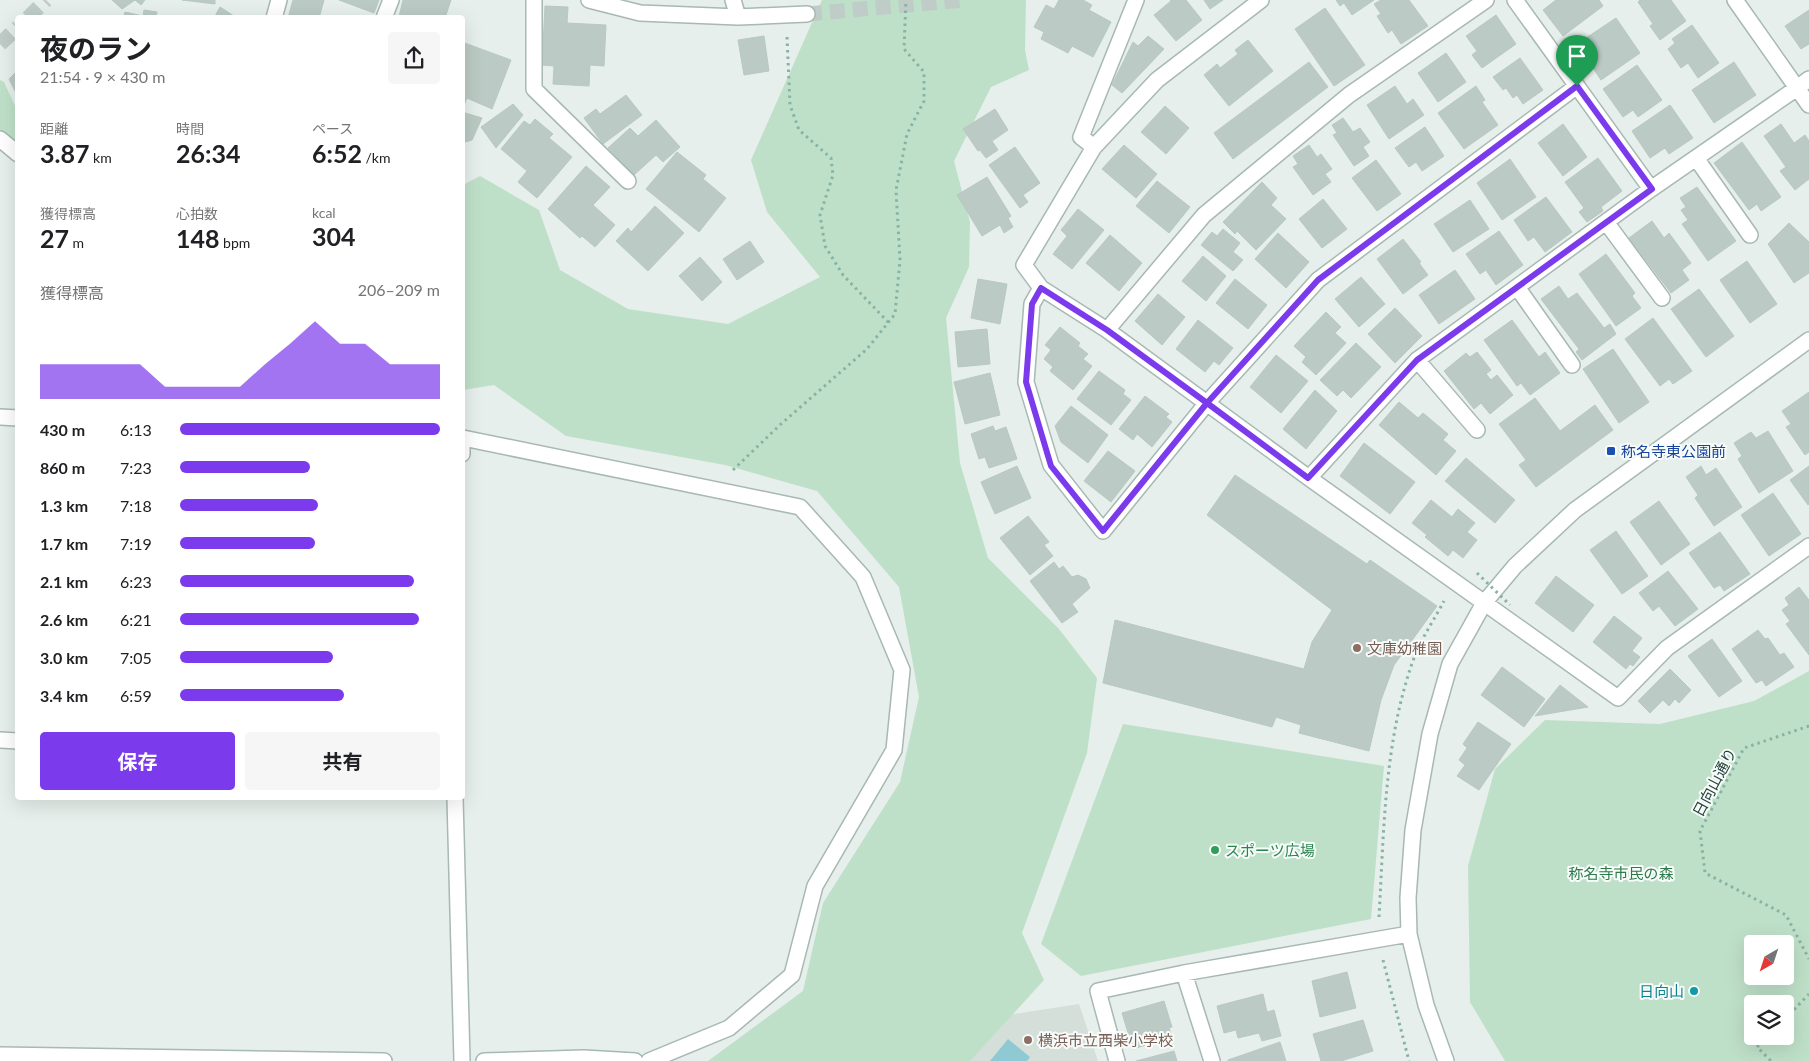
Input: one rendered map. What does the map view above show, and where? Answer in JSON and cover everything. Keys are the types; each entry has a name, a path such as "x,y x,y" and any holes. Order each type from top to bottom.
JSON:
{"street":[{"path":"275,15 279,0"},
{"path":"385,15 391,0"},
{"path":"534,0 534,89 628,181"},
{"path":"590,0 640,13 738,17 807,14"},
{"path":"733,0 738,17"},
{"path":"1094,147 1081,137 1136,0"},
{"path":"1261,0 1157,80 1094,147 1024,265 1041,288 1107,330 1308,478 1618,698 1667,648 1809,546"},
{"path":"1107,330 1204,215 1349,95 1486,0"},
{"path":"1515,0 1652,189"},
{"path":"1735,0 1803,84 1809,105"},
{"path":"1308,478 1417,360 1652,189 1803,84"},
{"path":"1041,288 1032,304 1026,382 1051,466 1103,531 1207,403 1318,280 1577,86"},
{"path":"0,139 15,152"},
{"path":"1696,158 1750,235"},
{"path":"1606,222 1662,298"},
{"path":"1517,287 1572,365"},
{"path":"1446,1061 1426,1005 1409,934 1408,898 1413,830 1430,734 1450,664 1484,603 1515,566 1575,510 1809,340"},
{"path":"1417,360 1477,430"},
{"path":"0,417 15,418"},
{"path":"465,438 800,507 863,577 902,670 894,750 815,886 792,975 729,1028 649,1061"},
{"path":"0,740 15,740"},
{"path":"455,800 462,1061"},
{"path":"1117,1061 1098,991 1184,973 1409,934"},
{"path":"1184,973 1212,1061"},
{"path":"0,1055 384,1061"},
{"path":"484,1061 584,1059 635,1061"}],"path":[{"path":"714,488 781,424 867,349 895,314 900,260 896,190 907,134 924,101 924,72 904,49 906,0"},
{"path":"786,15 790,104 800,130 831,158 833,175 820,216 825,246 843,275 888,322"},
{"path":"1477,573 1510,605"},
{"name":"日向山通り","path":"1809,726 1744,748 1700,831 1705,873 1786,915 1809,959"},
{"path":"1794,1010 1809,994"},
{"path":"1759,1045 1757,1047 1771,1061"}],"shaded area":[{"name":"横浜市立西柴小学校","path":"1079,1004 1098,1061 949,1061 981,1019"}],"green space":[{"path":"822,0 1026,0 1025,50 1029,70 991,87 954,161 970,222 969,267 946,318 960,463 988,558 1059,629 1097,678 1087,753 1022,933 1044,980 970,1061 708,1061 803,991 823,903 900,782 919,697 899,587 817,491 725,465 566,436 494,385 465,390 465,184 480,176 539,210 560,270 628,309 728,324 820,277 767,212 751,160"},
{"path":"0,80 4,82 15,106 15,141 0,130"},
{"name":"称名寺市民の森","path":"1809,671 1809,1061 1505,1061 1470,1002 1468,866 1495,769 1545,720 1660,724 1754,701"},
{"path":"1123,724 1384,766 1371,919 1081,976 1041,944"}],"water":[{"path":"1008,1039 1030,1057 1027,1061 990,1061"}],"building":[{"path":"112,0 135,0 122,9"},
{"path":"135,0 145,0 141,5"},
{"path":"182,0 215,0 215,4"},
{"path":"293,0 324,0 320,15 289,15"},
{"path":"339,0 379,0 374,13"},
{"path":"403,0 451,0 446,15 399,15"},
{"path":"1059,0 1083,0 1092,5 1089,10 1111,22 1093,57 1072,46 1068,53 1041,39 1044,32 1034,27 1046,5 1054,9"},
{"path":"1170,0 1186,0 1202,20 1176,41 1154,15"},
{"path":"1204,0 1223,0 1210,9"},
{"path":"1336,0 1374,0 1352,15 1344,3 1340,6"},
{"path":"1381,0 1409,0 1428,26 1401,44 1392,30 1388,33 1377,16 1381,14 1374,4"},
{"path":"1556,0 1599,0 1603,6 1563,36 1543,10"},
{"path":"1640,0 1671,0 1686,21 1660,40 1650,26 1653,24 1638,2"},
{"path":"545,6 568,7 567,23 606,25 604,66 590,65 589,86 553,84 554,66 542,65"},
{"path":"220,7 232,15 216,15"},
{"path":"1325,8 1365,65 1334,86 1295,29"},
{"path":"144,10 157,12 156,15 143,15"},
{"path":"1809,10 1809,44 1801,49 1785,26"},
{"path":"125,12 138,15 124,15"},
{"path":"1496,15 1516,44 1482,68 1472,55 1477,51 1466,36"},
{"path":"1616,18 1640,53 1601,80 1577,44"},
{"path":"1692,25 1719,63 1698,78 1688,63 1681,68 1668,49 1675,43 1672,39"},
{"path":"764,36 769,71 744,75 738,40"},
{"path":"1148,36 1164,49 1122,93 1112,85 1133,42 1138,46"},
{"path":"1248,40 1273,71 1229,106 1204,75 1217,64 1220,68 1238,54 1235,50"},
{"path":"465,43 511,60 492,109 467,98 465,103"},
{"path":"1446,53 1466,82 1438,102 1418,73"},
{"path":"1520,58 1543,90 1523,104 1517,95 1513,98 1506,88 1503,90 1493,77"},
{"path":"1309,62 1328,87 1233,159 1214,133"},
{"path":"1734,62 1756,95 1714,123 1692,90"},
{"path":"1637,65 1662,100 1638,117 1633,110 1623,117 1603,89"},
{"path":"15,73 15,91 9,79"},
{"path":"1395,86 1407,104 1413,99 1424,115 1389,139 1367,105"},
{"path":"1476,86 1485,100 1482,102 1498,125 1464,149 1438,113"},
{"path":"626,95 642,115 603,144 584,118 596,109 600,114"},
{"path":"513,104 523,115 496,148 481,127"},
{"path":"1670,105 1693,138 1669,154 1665,148 1650,158 1632,131"},
{"path":"1165,106 1189,128 1166,154 1141,132"},
{"path":"995,109 1008,130 992,141 998,150 986,158 980,150 978,151 963,129"},
{"path":"465,113 482,118 472,140 465,142"},
{"path":"1343,118 1353,132 1360,128 1370,142 1363,147 1369,156 1354,166 1333,135 1337,133 1332,125"},
{"path":"535,119 553,134 549,138 572,157 537,198 518,182 527,171 501,149 524,121 530,125"},
{"path":"656,120 680,147 663,162 656,155 634,175 608,148 630,128 638,136"},
{"path":"1563,124 1587,157 1563,176 1538,143"},
{"path":"1781,124 1794,143 1805,135 1809,141 1809,179 1795,190 1780,171 1786,167 1764,136"},
{"path":"1425,127 1444,156 1422,171 1416,162 1409,167 1395,148"},
{"path":"1742,142 1781,197 1761,211 1757,204 1749,210 1714,163"},
{"path":"1124,145 1157,174 1136,198 1102,169"},
{"path":"1309,145 1317,157 1321,154 1332,169 1325,174 1331,182 1313,195 1293,167 1298,164 1293,156"},
{"path":"1015,147 1040,183 1023,195 1028,202 1020,208 989,165"},
{"path":"677,152 706,175 703,179 726,198 699,232 646,189"},
{"path":"1598,158 1622,191 1601,207 1603,211 1587,222 1579,212 1584,208 1565,182"},
{"path":"1510,159 1536,197 1502,220 1477,183"},
{"path":"1376,160 1401,194 1377,211 1352,178"},
{"path":"586,166 610,187 593,205 615,225 595,247 582,236 580,238 548,209"},
{"path":"987,177 1011,216 1008,218 1013,227 1004,233 1000,225 982,236 957,195"},
{"path":"1157,181 1190,207 1169,233 1136,206"},
{"path":"1262,182 1277,198 1271,205 1286,219 1256,250 1237,231 1235,234 1223,222"},
{"path":"1697,187 1736,241 1708,261 1682,224 1688,220 1681,210 1686,207 1680,198"},
{"path":"1546,197 1572,232 1545,252 1534,237 1528,241 1514,220"},
{"path":"1323,199 1347,229 1322,248 1299,219"},
{"path":"1470,200 1489,229 1453,252 1434,224"},
{"path":"655,206 684,233 648,271 616,241 628,228 631,232"},
{"path":"1078,209 1104,230 1072,269 1053,254 1067,236 1061,230"},
{"path":"1652,221 1664,238 1669,233 1691,263 1682,270 1689,280 1671,293 1629,238"},
{"path":"1789,223 1809,242 1809,273 1794,283 1768,244"},
{"path":"1223,229 1240,243 1233,252 1243,260 1233,271 1201,245 1212,232 1217,236"},
{"path":"1499,231 1523,265 1496,285 1486,270 1480,274 1466,254"},
{"path":"1278,233 1309,262 1286,288 1255,259"},
{"path":"1110,235 1142,263 1119,291 1086,263"},
{"path":"1403,239 1421,262 1419,263 1428,275 1403,294 1377,259"},
{"path":"750,241 764,262 737,280 723,259"},
{"path":"1606,254 1635,293 1632,296 1641,308 1616,326 1579,274"},
{"path":"1203,256 1226,276 1206,301 1182,281"},
{"path":"700,257 722,282 702,301 679,276"},
{"path":"1747,261 1777,304 1750,323 1720,280"},
{"path":"1455,270 1475,299 1439,324 1419,295"},
{"path":"1361,277 1385,304 1359,327 1335,299"},
{"path":"978,279 1007,284 1000,324 971,318"},
{"path":"1235,279 1267,305 1248,329 1216,303"},
{"path":"1559,286 1568,299 1577,293 1604,328 1610,324 1616,334 1582,360 1576,352 1579,349 1541,299"},
{"path":"1699,289 1734,336 1706,357 1671,309"},
{"path":"1158,294 1185,317 1162,345 1135,321"},
{"path":"1395,308 1422,336 1395,363 1368,334"},
{"path":"1326,312 1341,327 1335,333 1346,343 1316,375 1302,362 1306,357 1294,346"},
{"path":"1653,318 1692,371 1673,384 1669,379 1660,386 1625,339"},
{"path":"1198,320 1233,348 1219,365 1214,361 1205,372 1176,349"},
{"path":"1512,320 1539,357 1545,352 1560,373 1530,395 1521,383 1517,386 1484,340"},
{"path":"1060,327 1080,343 1078,346 1088,354 1083,359 1092,366 1073,390 1050,371 1053,367 1044,359 1051,350 1045,345"},
{"path":"987,329 990,364 958,367 955,332"},
{"path":"1356,343 1381,367 1351,398 1343,390 1337,396 1320,380"},
{"path":"1613,349 1649,402 1619,423 1583,369"},
{"path":"1477,352 1491,370 1486,374 1491,380 1497,375 1513,395 1490,414 1481,403 1474,409 1444,371 1466,353 1470,357"},
{"path":"1276,355 1308,381 1281,413 1250,387"},
{"path":"1099,371 1125,390 1123,394 1131,400 1111,425 1077,399"},
{"path":"990,373 1000,415 965,424 954,382"},
{"path":"1315,390 1337,411 1306,449 1283,429"},
{"path":"1809,392 1809,452 1805,455 1786,427 1791,424 1782,411"},
{"path":"1145,396 1169,414 1166,417 1172,422 1152,447 1137,434 1133,440 1119,429"},
{"path":"1535,398 1560,431 1595,405 1613,430 1536,487 1519,465 1526,460 1499,424"},
{"path":"1399,402 1418,418 1423,413 1448,434 1443,440 1456,451 1436,475 1379,425"},
{"path":"1071,406 1108,435 1088,463 1061,442 1055,426"},
{"path":"993,426 995,431 1006,427 1017,459 989,468 985,457 979,459 971,434"},
{"path":"1768,431 1793,471 1759,493 1738,459 1742,456 1734,443 1751,432 1756,438"},
{"path":"1364,443 1415,482 1390,514 1340,476"},
{"path":"1108,451 1135,471 1111,502 1084,481"},
{"path":"1466,458 1515,500 1495,523 1445,481"},
{"path":"1017,466 1031,498 995,514 981,482"},
{"path":"1701,466 1706,475 1716,468 1742,507 1714,526 1695,498 1698,495 1686,477"},
{"path":"1809,466 1809,504 1808,505 1790,480"},
{"path":"1235,475 1367,564 1370,560 1437,606 1394,665 1381,700 1369,751 1299,733 1301,725 1276,717 1272,727 1103,683 1115,620 1304,669 1312,642 1332,610 1207,515"},
{"path":"1773,493 1801,534 1769,556 1741,515"},
{"path":"1431,500 1452,517 1458,509 1475,523 1467,532 1477,540 1463,558 1453,550 1448,556 1425,537 1427,535 1412,523"},
{"path":"1659,501 1690,544 1661,565 1630,522"},
{"path":"1028,516 1049,542 1044,545 1053,556 1030,575 1000,538"},
{"path":"1616,531 1648,576 1622,594 1590,550"},
{"path":"1720,532 1750,574 1724,591 1720,585 1714,588 1689,553"},
{"path":"1054,562 1059,569 1063,566 1072,577 1078,575 1086,579 1090,588 1072,604 1078,612 1062,623 1030,581"},
{"path":"1668,571 1698,609 1675,626 1659,606 1653,611 1639,593"},
{"path":"1556,576 1594,605 1573,632 1535,603"},
{"path":"1799,587 1809,600 1809,655 1786,624 1790,621 1782,610 1789,605 1785,598"},
{"path":"1614,616 1642,638 1632,651 1640,657 1633,666 1630,664 1626,669 1593,642"},
{"path":"1758,630 1765,639 1768,638 1780,655 1784,653 1794,667 1766,686 1762,680 1756,683 1732,649"},
{"path":"1712,639 1742,681 1719,697 1688,656"},
{"path":"1502,667 1545,699 1524,727 1481,695"},
{"path":"1670,669 1691,690 1679,703 1675,699 1669,706 1663,700 1650,713 1638,701"},
{"path":"1560,685 1588,707 1535,716"},
{"path":"1478,722 1511,744 1479,790 1457,776 1465,765 1459,760 1467,748 1463,744"},
{"path":"1347,972 1356,1008 1320,1017 1312,981"},
{"path":"1263,994 1267,1012 1274,1010 1281,1036 1262,1041 1259,1033 1238,1038 1236,1030 1224,1033 1217,1006"},
{"path":"1164,1001 1172,1027 1169,1028 1172,1037 1133,1049 1122,1013"},
{"path":"1363,1020 1373,1051 1341,1061 1321,1061 1313,1034"},
{"path":"1280,1042 1286,1061 1228,1061 1228,1060"},
{"path":"1174,1051 1177,1061 1136,1061"}],"tunnel":[{"path":"31,15 46,0"},
{"path":"807,14 964,0"},
{"path":"0,44 15,30"}],"place":[{"name":"称名寺東公園前","path":"1611,451"},
{"name":"文庫幼稚園","path":"1357,648"},
{"name":"スポーツ広場","path":"1215,850"},
{"name":"日向山","path":"1694,991"},
{"name":"横浜市立西柴小学校","path":"1028,1040"}],"route":[{"path":"1577,86 1318,280 1207,403 1107,330 1041,288 1032,304 1026,382 1051,466 1103,531 1207,403 1308,478 1417,360 1652,189 1577,86"}]}
